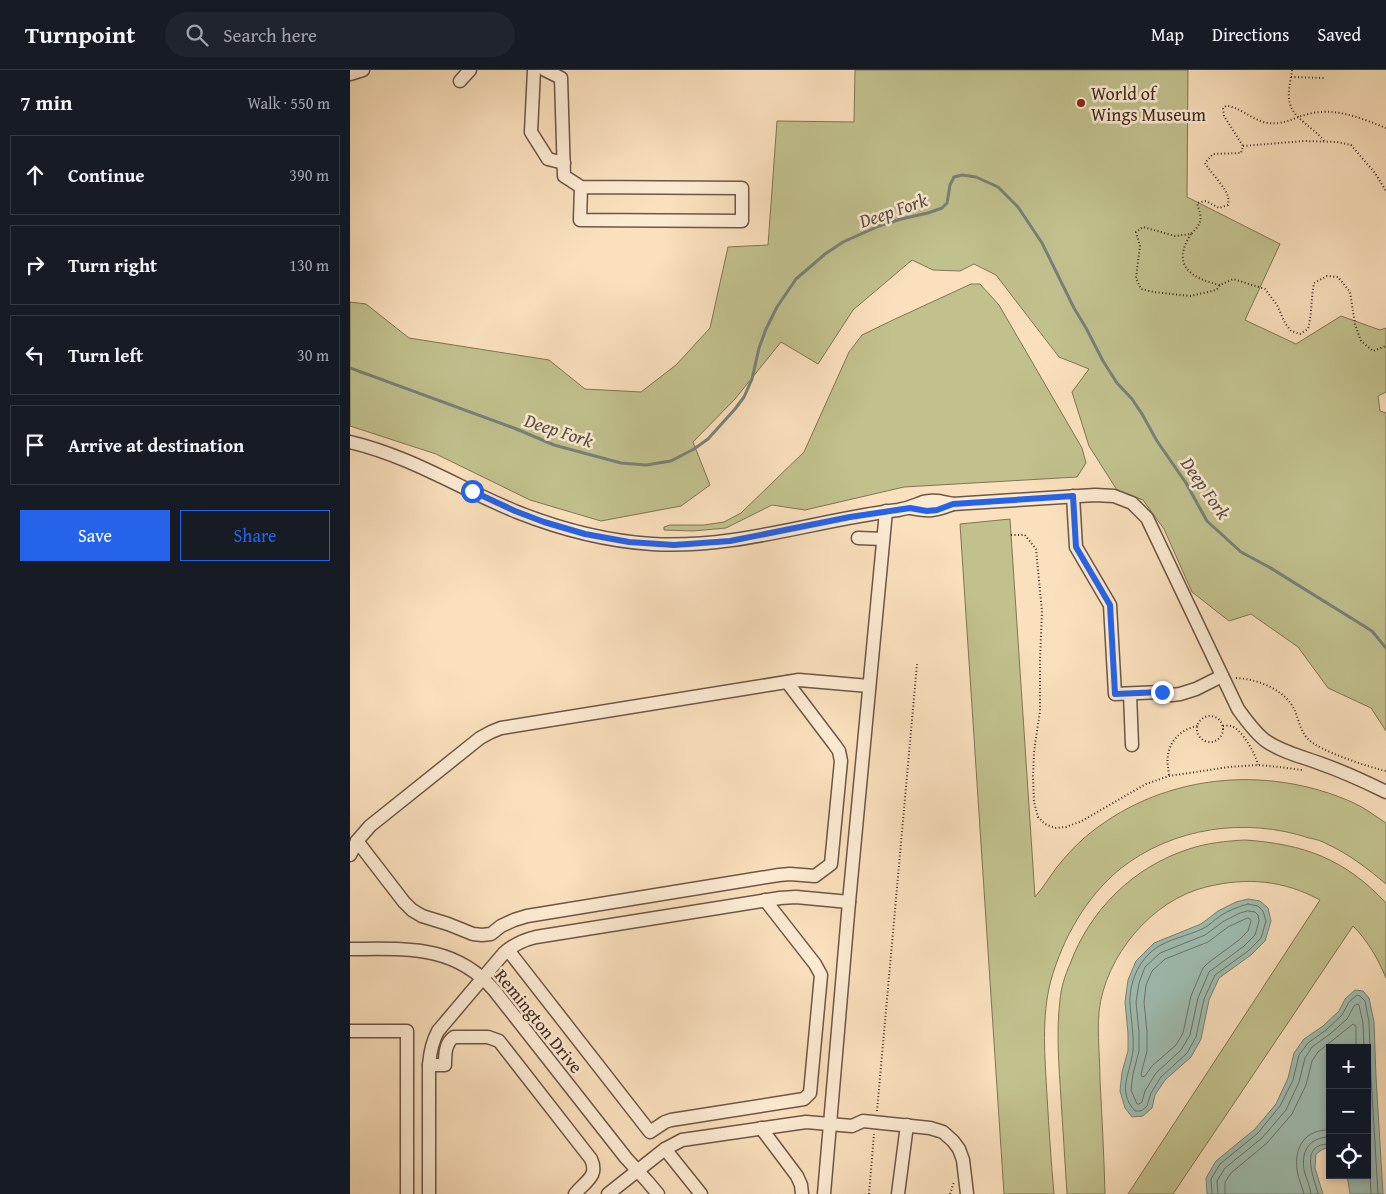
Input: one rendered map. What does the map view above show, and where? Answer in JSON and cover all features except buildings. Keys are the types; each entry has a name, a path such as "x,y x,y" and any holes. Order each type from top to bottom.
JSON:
{"street":[{"path":"350,74 363,70"},
{"path":"460,81 470,70"},
{"path":"534,70 531,132 548,159 564,163"},
{"path":"545,70 561,74 564,176 581,187 742,188 742,222 580,220 581,187"},
{"path":"350,442 389,453 515,511 544,522 585,534 629,542 674,545 730,541 821,522 910,508 925,502 937,501 953,504 1073,496 1114,496 1132,503 1146,518 1223,679 1238,709 1249,724 1264,740 1284,752 1317,762 1358,778 1386,792"},
{"path":"1073,496 1076,547 1110,605 1115,694 1162,692 1172,695 1180,694 1223,679"},
{"path":"824,1194 849,902 886,511"},
{"path":"858,538 883,539"},
{"path":"350,855 357,841 370,826 480,738 491,732 514,725 803,680 869,686"},
{"path":"357,841 412,910 422,916 472,934 482,935 491,934 501,926 527,916 779,875 814,876 832,864 840,762 838,751 834,744 787,682"},
{"path":"1130,694 1132,744"},
{"path":"429,1194 429,1065 432,1042 438,1030 483,978 508,950 522,940 765,900 791,897 849,902"},
{"path":"508,950 650,1132 670,1120 804,1099 810,1093 821,975 815,964 765,900"},
{"name":"Remington Drive","path":"350,949 411,950 433,953 460,963 483,978 626,1158 658,1194"},
{"path":"350,1031 407,1031 407,1194"},
{"path":"429,1065 445,1065 447,1046 454,1037 488,1037 499,1041 591,1159 594,1166 592,1175 575,1194"},
{"path":"810,1093 833,1095"},
{"path":"608,1194 665,1149 682,1140 806,1122 852,1126 863,1121 930,1128 942,1132 959,1149 963,1160 967,1194"},
{"path":"898,1194 907,1125"},
{"path":"761,1128 797,1176 802,1194"},
{"path":"665,1149 701,1194"}],"path":[{"path":"1292,70 1289,101 1291,107 1298,117 1319,134 1324,141"},
{"path":"1291,77 1324,78"},
{"path":"1220,285 1195,277 1184,265 1183,254 1191,234 1200,226 1201,215 1198,203 1206,200 1219,208 1228,205 1228,197 1222,186 1205,163 1213,154 1241,153 1242,146 1224,116 1223,108 1231,106 1247,116 1265,123 1281,124 1298,117 1322,112 1334,112 1355,116 1386,128"},
{"path":"1242,146 1304,141 1337,142 1351,145 1375,173 1386,191"},
{"path":"1191,234 1175,236 1143,228 1136,232 1140,246 1136,278 1141,288 1154,292 1190,296 1213,291 1220,285 1233,279 1265,288 1291,331 1300,334 1308,329 1314,283 1327,276 1338,278 1350,292 1355,324 1361,341 1373,351 1386,346"},
{"path":"877,1118 917,664"},
{"path":"1223,679 1244,679 1272,688 1286,698 1294,709 1300,727 1308,740 1319,747 1375,769 1386,771"},
{"path":"1212,716 1219,719 1222,726 1222,734 1219,738 1212,741 1204,740 1197,730 1201,719 1204,717 1212,716"},
{"path":"1222,726 1229,725 1234,727 1247,741 1256,756 1258,765"},
{"path":"1169,776 1167,756 1172,743 1184,730 1189,727 1198,726"},
{"path":"869,1194 875,1126"}],"green space":[{"path":"855,70 1188,70 1187,197 1280,244 1245,320 1296,344 1341,316 1380,330 1386,328 1386,392 1378,396 1380,411 1386,413 1386,731 1371,708 1328,688 1298,647 1251,614 1229,621 1192,592 1164,529 1143,500 1117,490 1089,446 1072,392 1089,369 1059,357 996,275 974,264 960,271 933,270 912,260 853,310 818,364 781,342 735,399 693,442 710,485 681,506 601,521 530,500 436,454 350,426 350,302 366,304 409,338 549,360 585,389 641,392 676,365 710,328 728,247 768,245 777,121 854,122"},
{"path":"971,284 980,284 999,305 1082,448 1086,463 1077,477 904,487 805,510 772,505 726,528 693,531 664,530 664,527 670,525 704,525 724,522 741,513 804,452 849,352 862,335"},
{"path":"1010,519 1035,897 1060,863 1083,839 1113,817 1144,800 1178,788 1213,782 1249,780 1285,783 1320,790 1354,803 1386,823 1386,884 1351,857 1321,841 1260,828 1235,828 1186,835 1163,843 1120,869 1097,892 1077,919 1062,949 1051,980 1046,1008 1045,1052 1054,1194 1004,1194 960,524"},
{"path":"1245,840 1286,845 1322,856 1355,875 1371,888 1386,903 1386,978 1372,950 1353,926 1173,1194 1128,1194 1320,900 1306,893 1278,884 1250,881 1206,887 1186,894 1167,904 1134,933 1121,951 1103,991 1098,1029 1105,1194 1067,1194 1058,1025 1062,986 1079,944 1089,926 1116,893 1150,867 1169,857 1196,847"}],"water":[{"path":"1248,899 1260,901 1268,908 1271,921 1265,941 1251,955 1219,978 1209,1000 1201,1039 1191,1057 1165,1080 1155,1095 1152,1108 1143,1116 1132,1117 1125,1108 1120,1091 1122,1072 1128,1051 1125,1002 1128,980 1136,961 1154,943 1201,924 1218,911 1236,902"},
{"path":"1355,990 1363,991 1369,998 1374,1022 1383,1194 1350,1194 1348,1179 1371,1179 1371,1044 1326,1044 1326,1149 1316,1154 1315,1168 1323,1194 1207,1194 1206,1178 1216,1161 1255,1129 1276,1104 1288,1078 1294,1053 1304,1039 1323,1026 1339,1011 1345,999"}],"waterway":[{"name":"Deep Fork","path":"350,368 514,428 554,445 621,463 646,465 671,461 708,439 744,397 752,379 759,348 766,329 777,307 796,279 825,254 843,242 879,226 942,208 947,203 950,185 954,177 962,175 976,177 998,187 1018,207 1042,243 1103,361 1117,383 1132,399 1142,414 1157,441 1186,483 1207,521 1241,552 1269,567 1372,631 1386,648"}],"place":[{"name":"World of Wings Museum","path":"1081,103"}],"route":[{"path":"472,491 515,511 585,534 629,542 674,545 730,541 776,533 821,522 910,508 927,511 937,510 953,504 1073,496 1076,547 1110,605 1115,694 1162,692"}]}
